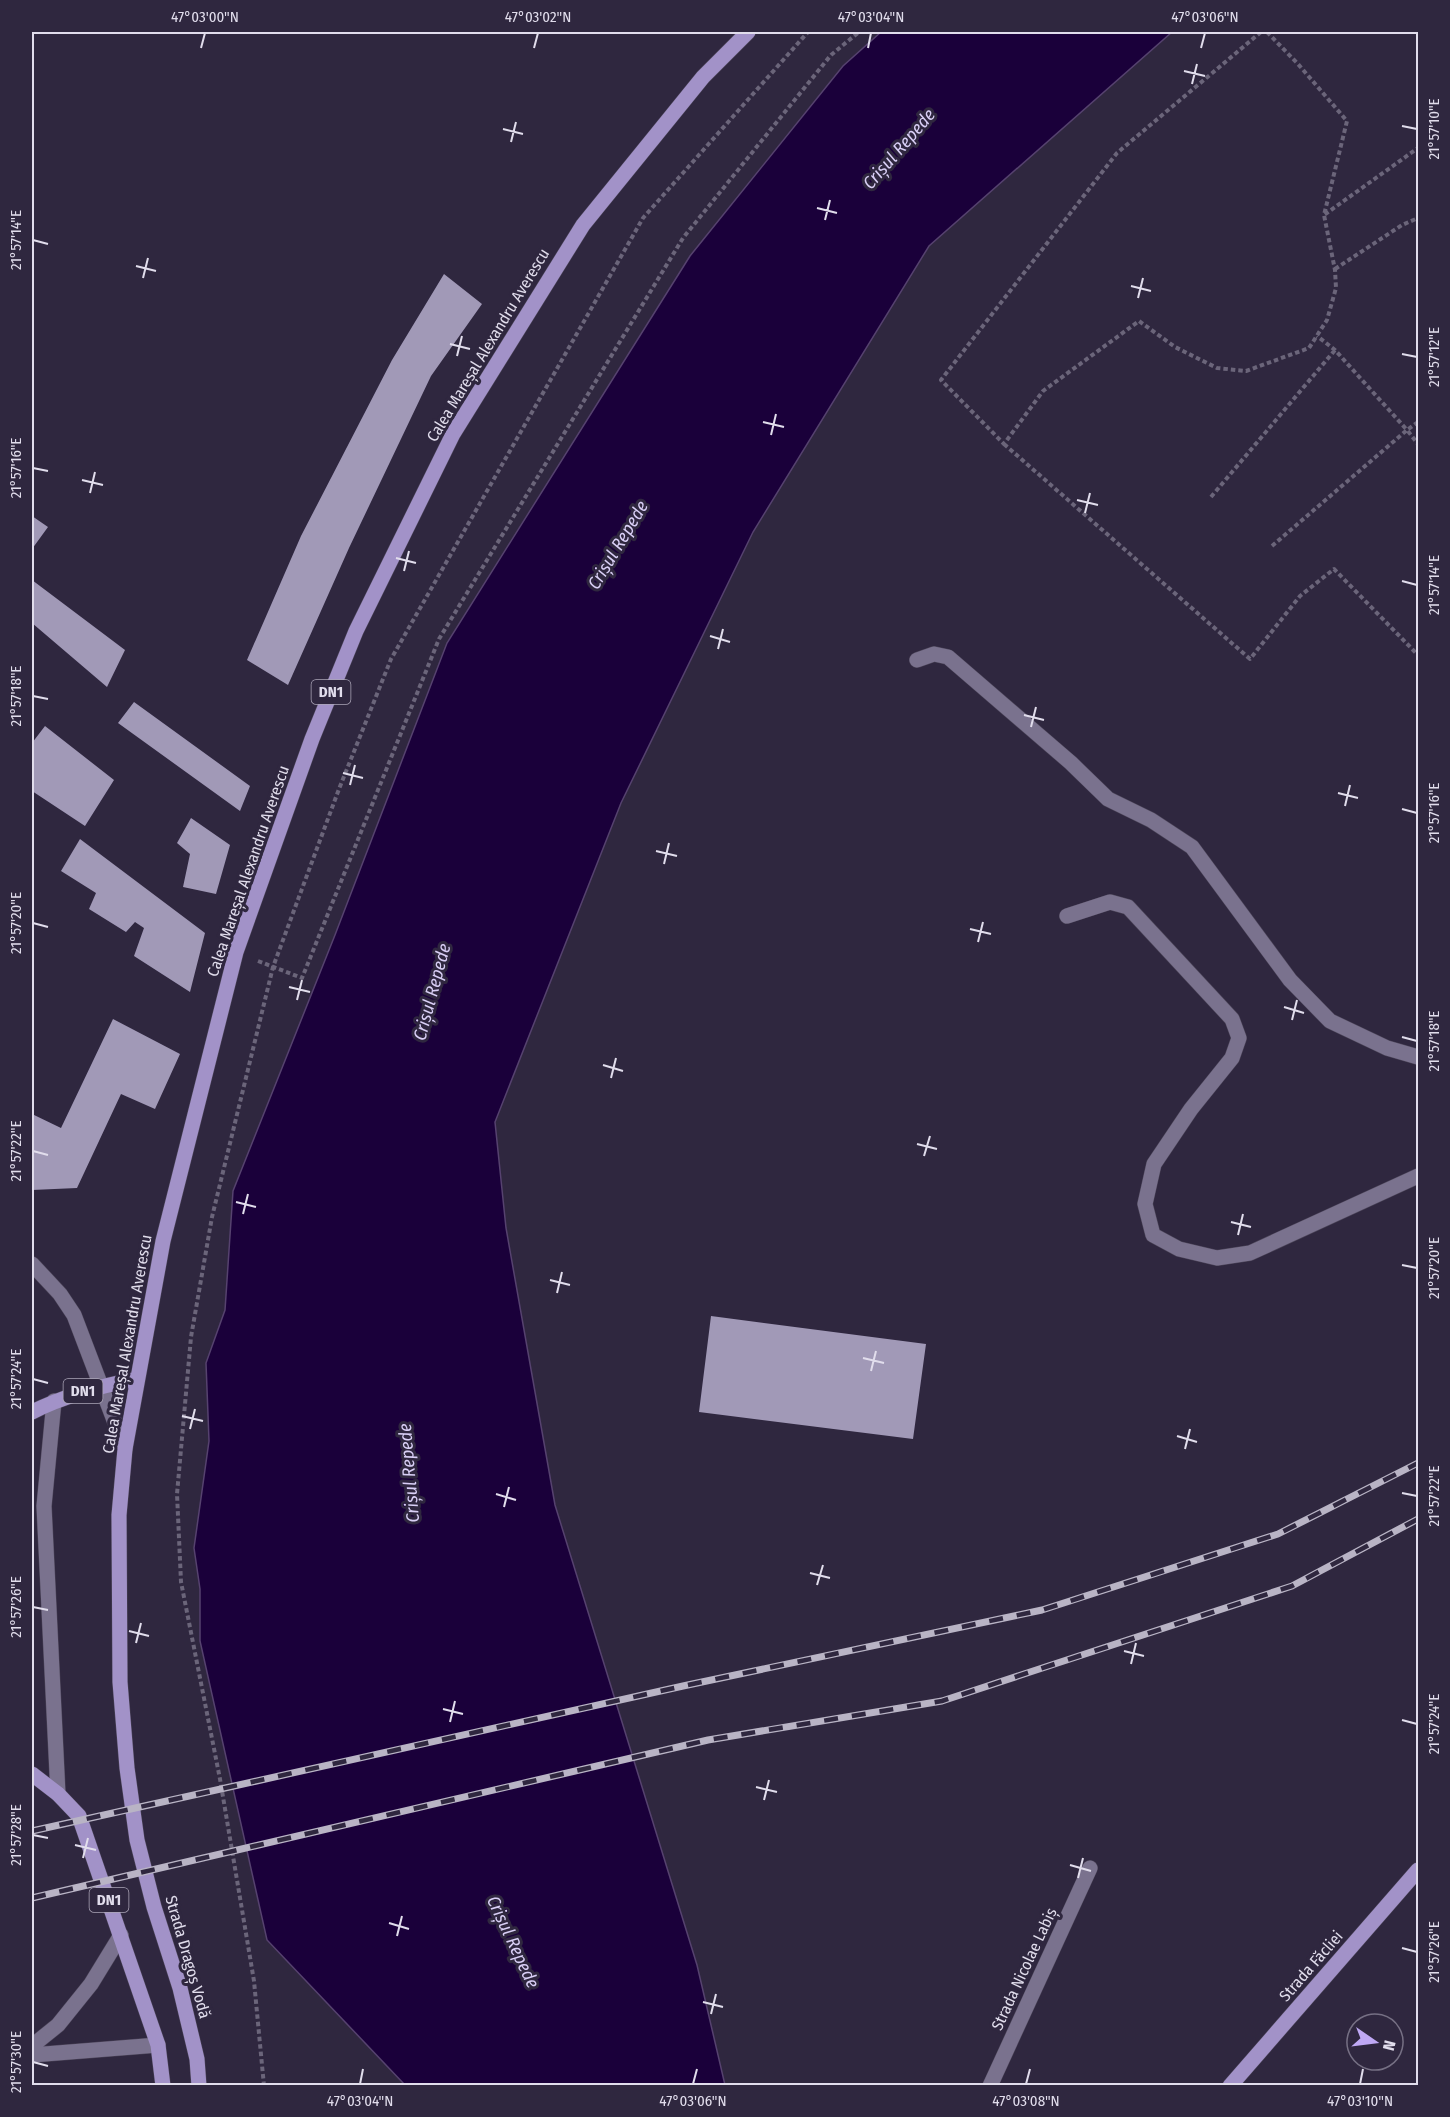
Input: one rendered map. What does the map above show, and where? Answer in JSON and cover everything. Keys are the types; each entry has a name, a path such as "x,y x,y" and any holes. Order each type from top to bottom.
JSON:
{"main road":[{"name":"Calea Mareșal Alexandru Averescu","path":"137,1840 127,1768 120,1682 119,1515 124,1449 163,1241 236,952 312,739 356,631 453,434 583,225 703,77 748,32"},
{"name":"DN1","path":"32,1412 54,1401 101,1385 137,1379"},
{"name":"DN1","path":"32,1774 58,1794 79,1816 158,2045 163,2085"},
{"name":"Strada Dragoș Vodă","path":"137,1840 154,1907 180,1988 197,2059 199,2085"},
{"name":"Strada Făcliei","path":"1230,2085 1419,1870"}],"street":[{"path":"917,660 934,654 948,657 1071,763 1108,799 1151,820 1192,847 1290,980 1330,1021 1387,1048 1419,1057"},
{"path":"1067,916 1110,902 1128,907 1232,1019 1239,1038 1232,1058 1191,1109 1154,1164 1145,1204 1153,1235 1179,1249 1217,1258 1250,1253 1419,1176"},
{"path":"32,1264 60,1294 74,1315 124,1449"},
{"path":"54,1401 45,1493 58,1794"},
{"name":"Strada Nicolae Labiș","path":"990,2085 1090,1868"},
{"path":"32,2046 58,2025 85,1992 121,1935"},
{"path":"32,2055 158,2045"}],"path":[{"path":"264,2085 252,1970 220,1779 181,1582 177,1494 191,1337 212,1217 273,967 339,789 391,659 643,218 808,32"},
{"path":"236,952 302,978 439,639 683,238 831,55 859,32"},
{"path":"1261,32 1117,153 941,380 1004,444 1250,659 1300,596 1334,569 1416,653 1419,651"},
{"path":"1004,444 1043,391 1139,321 1175,347 1217,368 1246,371 1309,348 1328,320 1336,288 1335,270 1324,215 1347,121 1267,32"},
{"path":"1324,215 1419,148"},
{"path":"1335,270 1402,225 1419,218"},
{"path":"1317,335 1335,350 1419,444"},
{"path":"1211,498 1335,350"},
{"path":"1272,546 1419,422"}],"water":[{"name":"Crișul Repede","path":"881,32 1172,32 929,246 753,532 621,803 495,1122 506,1228 555,1505 697,1965 725,2085 405,2085 267,1940 200,1641 200,1589 194,1548 209,1441 206,1363 225,1310 233,1191 335,935 447,643 690,256 843,66"}],"building":[{"path":"444,274 482,304 431,376 349,548 288,685 247,660 301,536 392,360"},
{"path":"32,516 48,527 32,549"},
{"path":"32,580 125,650 107,687 32,623"},
{"path":"134,702 250,786 240,811 118,723"},
{"path":"45,726 114,780 85,826 32,791 32,743"},
{"path":"191,818 230,845 216,894 183,887 190,854 177,843"},
{"path":"80,839 205,933 190,992 134,956 144,928 135,922 126,932 89,909 96,893 61,871"},
{"path":"113,1019 180,1054 155,1109 121,1094 77,1188 32,1190 32,1114 61,1128"},
{"path":"711,1316 926,1344 913,1439 699,1412"}],"railway":[{"path":"32,1831 683,1686 1042,1610 1278,1534 1418,1463"},
{"path":"32,1898 708,1740 942,1701 1292,1586 1418,1519"}]}
